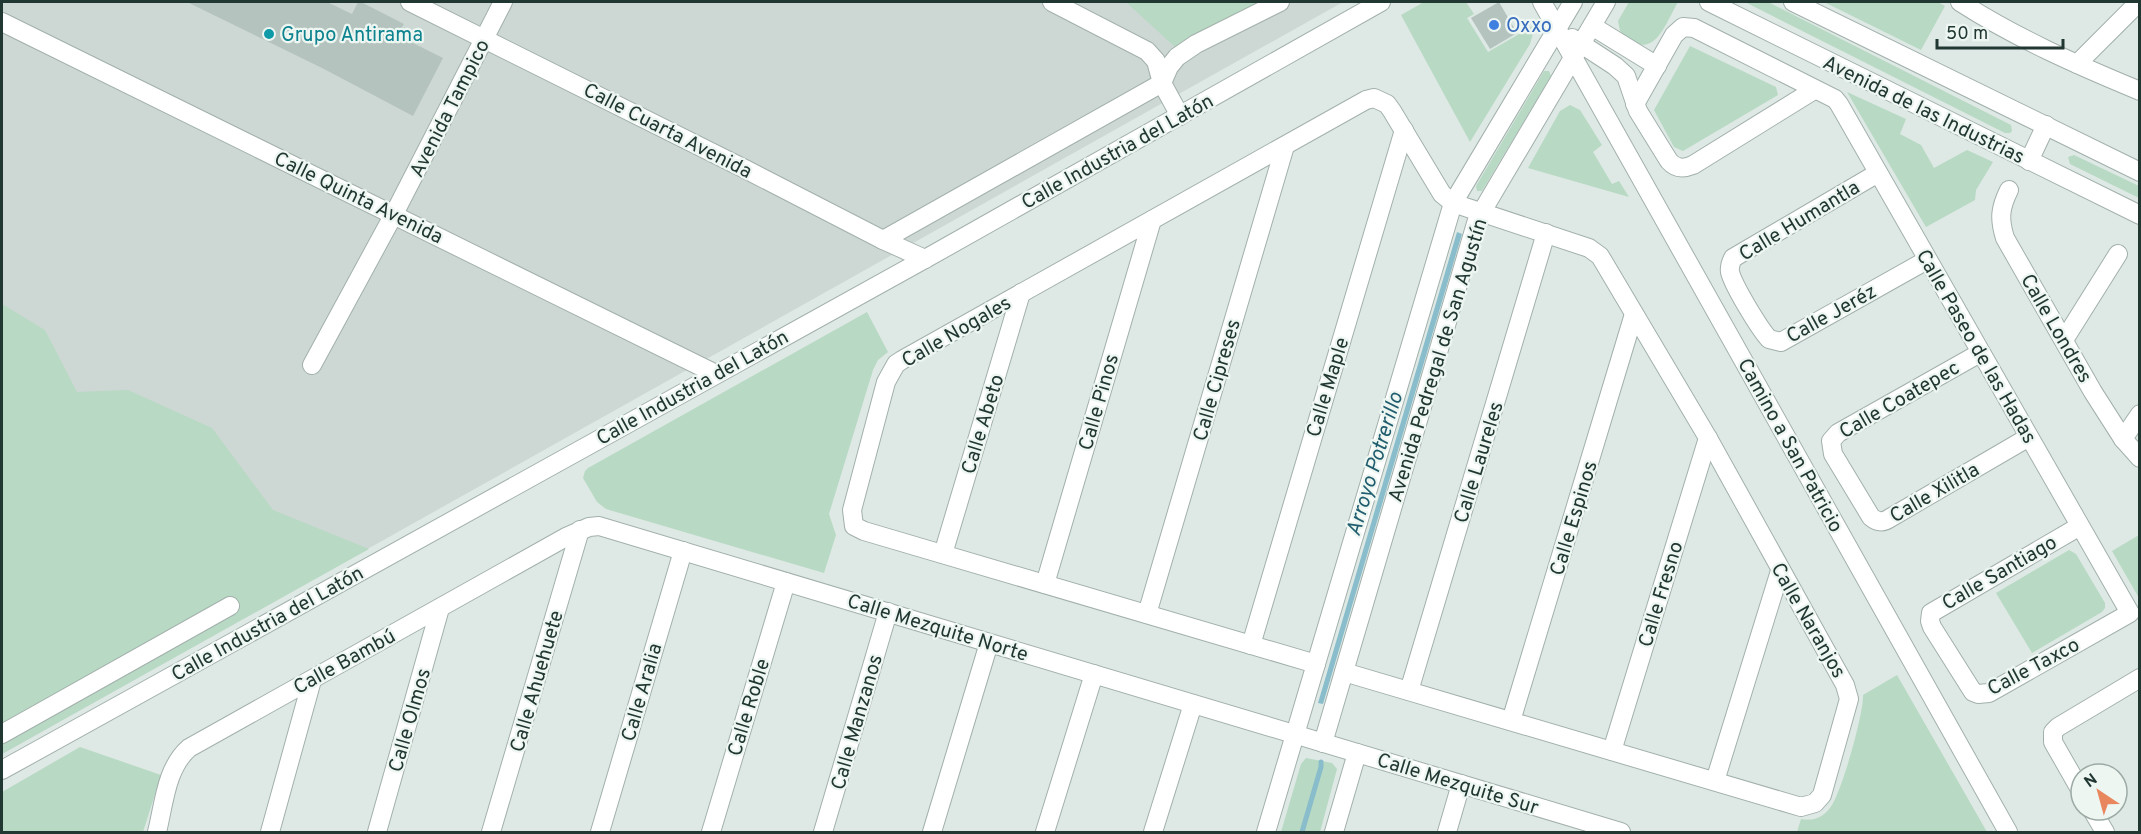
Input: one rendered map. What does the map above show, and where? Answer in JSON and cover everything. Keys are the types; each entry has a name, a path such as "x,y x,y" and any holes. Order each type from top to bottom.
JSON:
{"street":[{"name":"Calle Cuarta Avenida","path":"410,2 925,259"},
{"name":"Avenida Tampico","path":"312,365 394,214 503,2"},
{"path":"1052,2 1146,51 1156,61 1162,83 1180,116"},
{"path":"1162,83 1169,66 1177,57 1196,44 1280,2"},
{"name":"Calle Industria del Latón","path":"2,770 925,259 1381,2"},
{"path":"1542,2 1557,29 1577,51 1615,66 1626,76 1635,104 1673,166 1686,168 1693,165 1814,90"},
{"name":"Avenida Pedregal de San Agustín","path":"1266,832 1453,203 1574,2"},
{"name":"Avenida Pedregal de San Agustín","path":"1323,743 1474,230 1481,212 1606,2"},
{"name":"Avenida de las Industrias","path":"1709,2 2139,215"},
{"name":"Avenida de las Industrias","path":"1793,2 2139,171"},
{"path":"2077,64 2139,2"},
{"path":"1972,4 2023,39 2139,91"},
{"name":"Calle Quinta Avenida","path":"2,22 716,374"},
{"path":"1592,26 1657,66 1635,104"},
{"name":"Calle Paseo de las Hadas","path":"1657,66 1674,35 1683,27 1694,28 1837,101 2130,613"},
{"name":"Camino a San Patricio","path":"1577,51 2008,832"},
{"name":"Calle Industria del Latón","path":"884,240 1162,83"},
{"name":"Calle Nogales","path":"1316,664 857,529 852,522 852,510 886,382 896,364 902,360 1366,100 1374,98 1387,104 1442,194 1453,203"},
{"path":"2030,161 2046,126"},
{"name":"Calle Maple","path":"1251,645 1404,130"},
{"name":"Calle Cipreses","path":"1147,614 1285,146"},
{"name":"Calle Humantla","path":"1748,305 1730,272 1733,258 1878,173"},
{"name":"Calle Londres","path":"2009,190 2001,206 2000,221 2006,238 2093,392 2123,439 2139,458"},
{"name":"Calle Naranjos","path":"1344,672 1801,807 1815,803 1822,795 1848,704 1849,693 1708,438 1600,256 1590,248 1453,203"},
{"name":"Calle Pinos","path":"1045,584 1152,220"},
{"name":"Calle Laureles","path":"1409,691 1546,233"},
{"path":"2064,340 2118,254"},
{"name":"Calle Jeréz","path":"1748,305 1769,339 1781,342 1927,260"},
{"name":"Calle Abeto","path":"943,554 1021,293"},
{"name":"Calle Espinos","path":"1511,721 1634,315"},
{"name":"Calle Coatepec","path":"1851,484 1830,447 1833,436 1980,353"},
{"path":"2123,439 2139,414"},
{"name":"Calle Xilitla","path":"1851,484 1871,517 1875,521 1886,521 2029,437"},
{"name":"Calle Fresno","path":"1612,751 1708,438"},
{"name":"Calle Mezquite Norte","path":"580,530 598,525 1295,735"},
{"name":"Calle Santiago","path":"1950,657 1932,627 1931,613 2080,526"},
{"name":"Calle Bambú","path":"156,832 172,770 189,748 580,530"},
{"name":"Calle Ahuehuete","path":"491,832 580,530"},
{"name":"Calle Aralia","path":"600,832 683,551"},
{"path":"1715,781 1780,571"},
{"name":"Calle Roble","path":"711,832 786,582"},
{"name":"Calle Industria del Latón","path":"9,730 230,606"},
{"name":"Calle Olmos","path":"377,832 440,608"},
{"name":"Calle Manzanos","path":"823,832 888,612"},
{"name":"Calle Taxco","path":"1950,657 1969,688 1978,694 1984,694 2130,613"},
{"path":"932,832 989,643"},
{"path":"1046,832 1094,674"},
{"path":"2069,769 2053,742 2053,732 2139,678"},
{"path":"270,832 312,680"},
{"path":"1153,832 1193,704"},
{"path":"9,730 59,737"},
{"name":"Calle Mezquite Sur","path":"1295,735 1621,832"},
{"path":"1334,832 1358,753"},
{"path":"1447,832 1461,784"},
{"path":"1557,832 1562,815"}],"shaded area":[{"path":"2,2 1343,2 2,754"}],"green space":[{"path":"1126,2 1267,2 1175,47"},
{"path":"1424,2 1466,2 1474,14 1467,18 1488,52 1533,26 1530,44 1470,142 1401,15"},
{"path":"1629,2 1678,2 1656,39 1649,44 1641,44 1631,41 1620,31 1618,21"},
{"path":"1745,2 1768,2 2011,125 2012,131 2005,133"},
{"path":"1824,2 1938,2 1945,6 1921,50"},
{"path":"1690,46 1776,87 1778,95 1683,151 1674,147 1654,110"},
{"path":"1544,71 1549,71 1551,76 1482,191 1477,191 1476,186"},
{"path":"1847,92 1906,119 1900,134 1921,145 1934,168 1967,150 1993,162 1976,190 1975,200 1926,227"},
{"path":"1570,105 1580,110 1602,145 1593,152 1612,184 1619,181 1629,197 1528,168 1560,111"},
{"path":"2074,155 2139,186 2139,198 2070,164 2068,157"},
{"path":"2,304 45,330 77,392 128,390 212,428 273,510 369,549 2,754"},
{"path":"867,312 888,352 878,360 873,370 829,514 836,535 824,573 606,509 597,502 583,478 588,468"},
{"path":"2139,535 2139,598 2112,551"},
{"path":"2069,550 2076,554 2105,603 2105,608 2102,612 2032,653 1996,593"},
{"path":"1897,675 1987,832 1797,832 1801,819 1810,820 1821,816 1835,800 1856,735 1863,695"},
{"path":"80,747 161,775 143,832 2,832 2,792"},
{"path":"1306,758 1332,763 1337,769 1320,832 1281,832 1301,764"}],"water":[{"path":"1457,232 1462,234 1323,704 1318,703"}],"building":[{"path":"187,2 327,2 352,14 358,2 361,2 404,24 397,35 443,58 413,116 324,69"},
{"name":"Oxxo","path":"1499,2 1517,33 1490,49 1471,18"}],"waterway":[{"name":"Arroyo Potrerillo","path":"1302,832 1321,762"}],"place":[{"name":"Oxxo","path":"1494,25"},
{"name":"Grupo Antirama","path":"269,34"}]}
